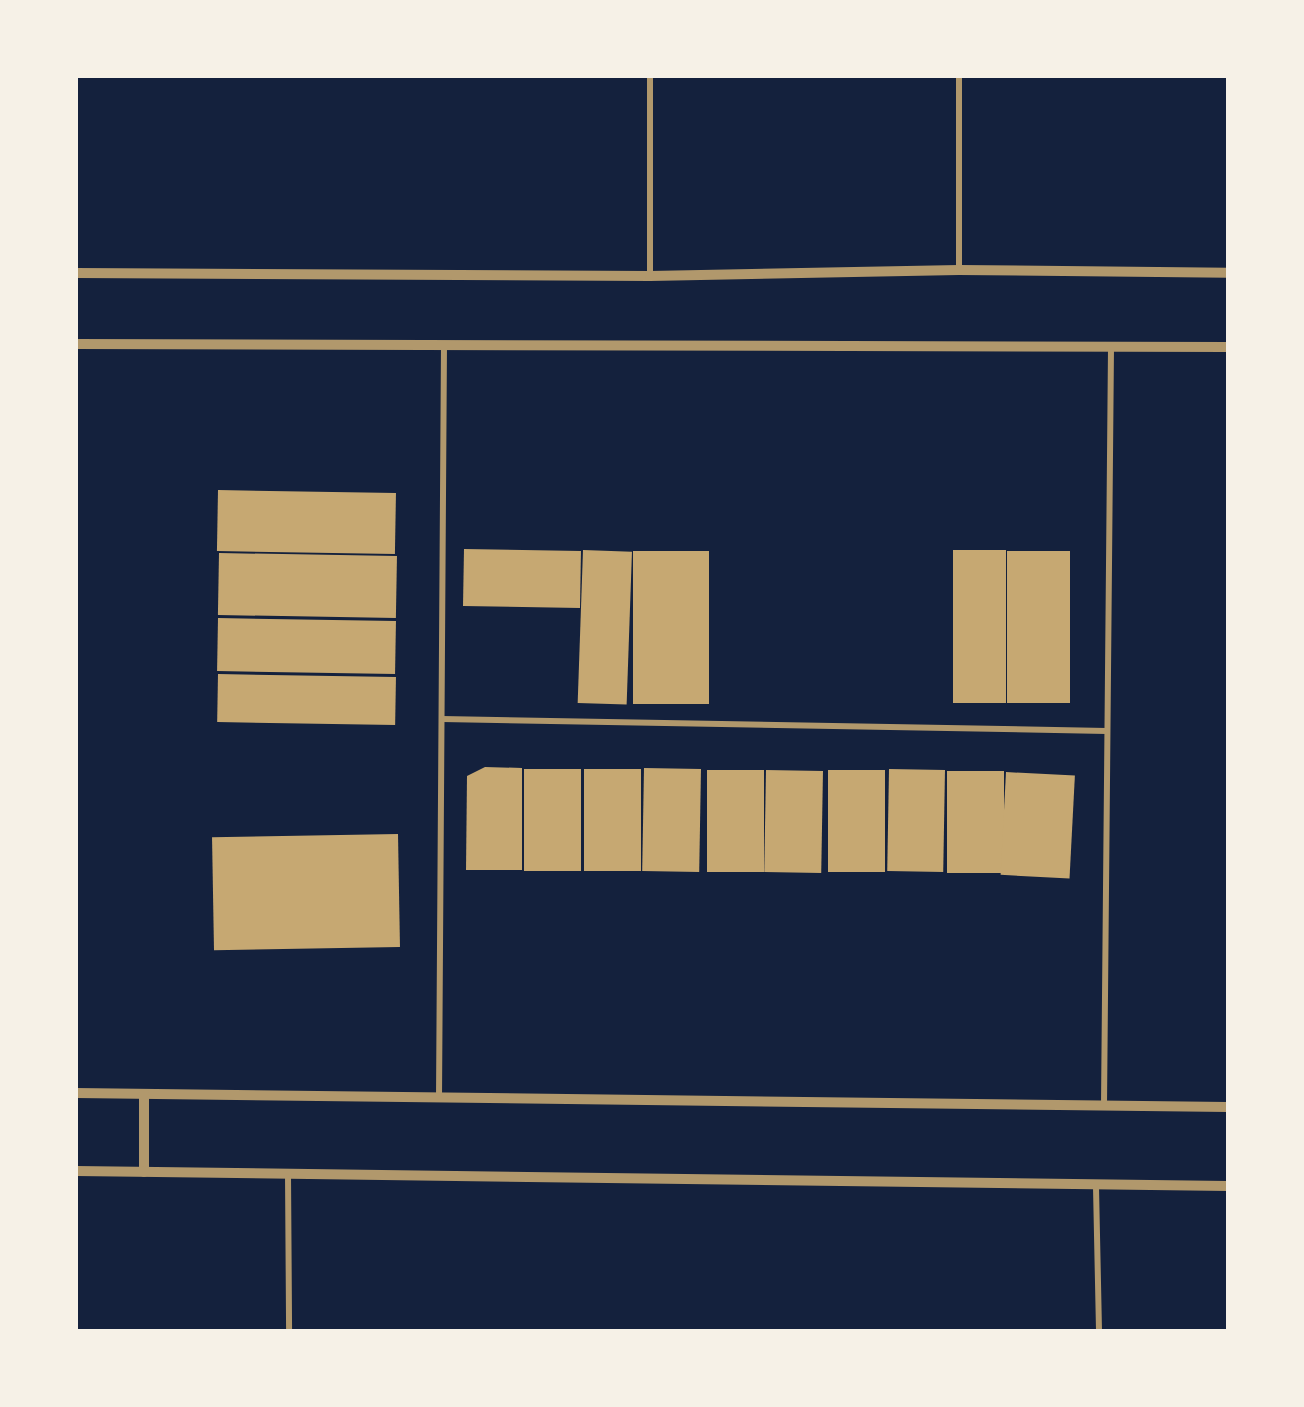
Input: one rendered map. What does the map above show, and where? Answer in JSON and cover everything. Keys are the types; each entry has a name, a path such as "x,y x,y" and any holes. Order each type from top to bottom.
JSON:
{"street":[{"path":"650,276 651,76"},
{"path":"959,76 959,270"},
{"path":"76,273 650,276 959,270 1227,273"},
{"path":"76,344 1227,347"},
{"path":"440,1098 444,345"},
{"path":"1104,1105 1111,347"},
{"path":"442,719 1107,731"},
{"path":"76,1093 1227,1107"},
{"path":"144,1094 144,1172"},
{"path":"76,1171 1096,1187 1227,1186"},
{"path":"288,1174 289,1330"},
{"path":"1096,1187 1099,1330"}],"building":[{"path":"218,490 396,493 395,554 217,551"},
{"path":"464,549 581,551 580,608 463,606"},
{"path":"583,550 632,552 627,705 578,703"},
{"path":"953,550 1006,550 1006,703 953,703"},
{"path":"953,550 1006,550 1006,703 953,703"},
{"path":"633,551 709,551 709,704 633,704"},
{"path":"219,553 397,556 396,618 218,615"},
{"path":"218,618 396,621 395,674 217,671"},
{"path":"218,674 396,677 395,725 217,722"},
{"path":"485,767 522,768 522,870 466,870 467,776"},
{"path":"644,768 701,769 699,872 642,871"},
{"path":"524,769 581,769 581,871 524,871"},
{"path":"584,769 641,769 641,871 584,871"},
{"path":"889,769 945,770 943,872 887,871"},
{"path":"707,770 764,770 764,872 707,872"},
{"path":"766,770 823,771 821,873 764,872"},
{"path":"828,770 885,770 885,872 828,872"},
{"path":"947,771 1004,771 1004,873 947,873"},
{"path":"1006,772 1075,776 1070,878 1001,875"},
{"path":"398,834 400,947 214,950 212,837"}]}
